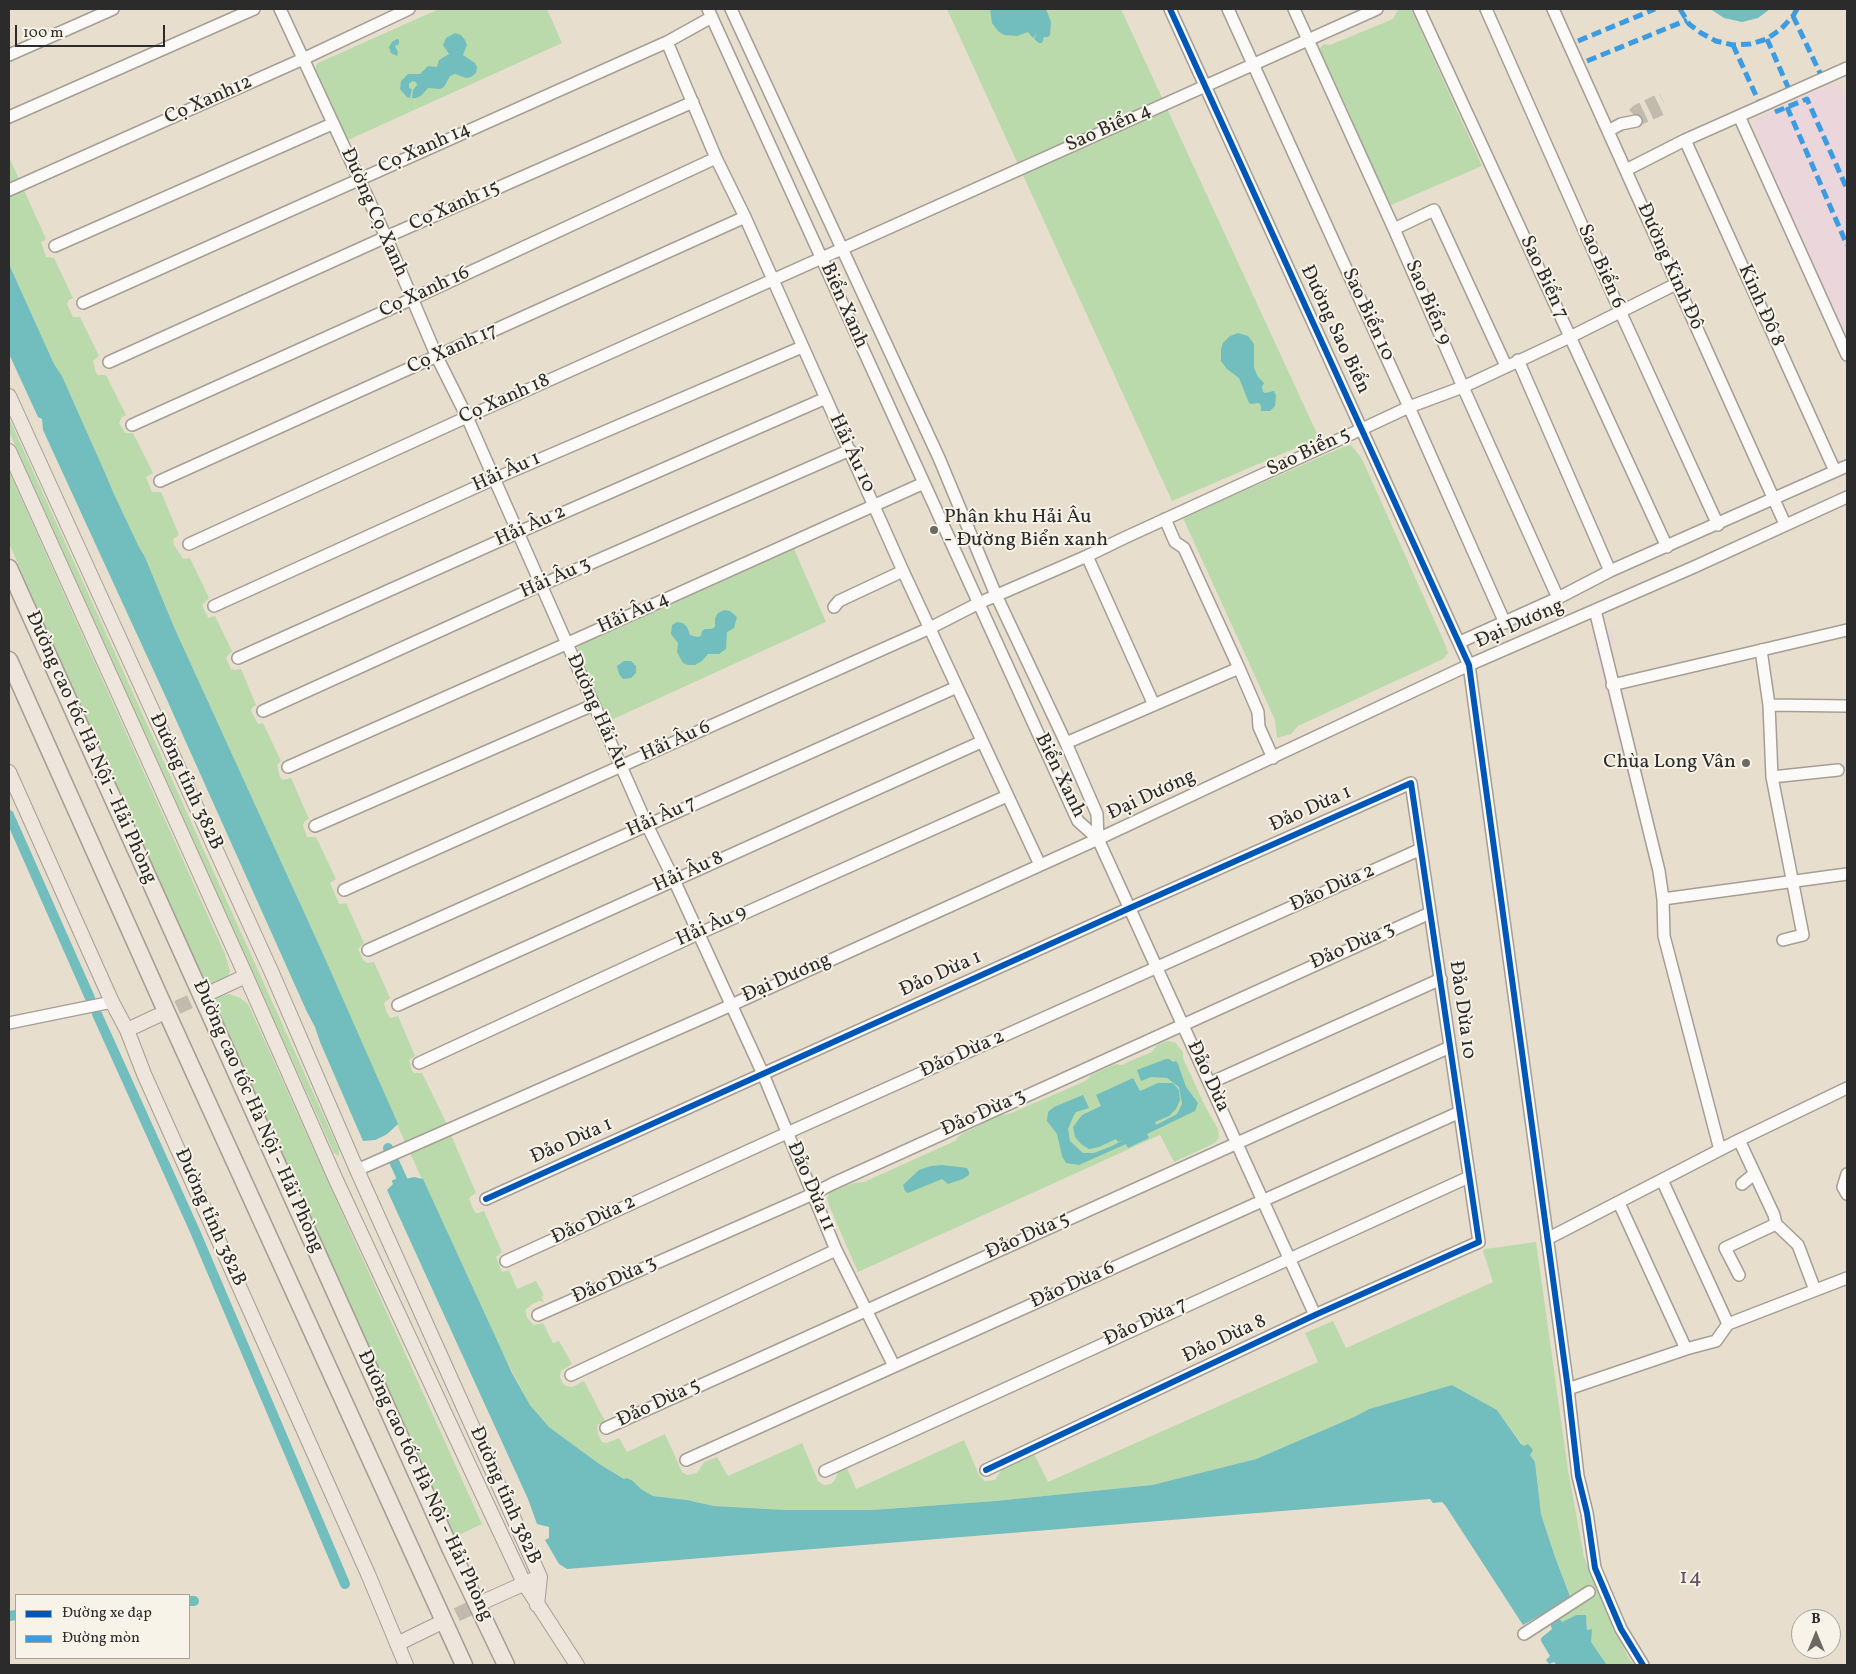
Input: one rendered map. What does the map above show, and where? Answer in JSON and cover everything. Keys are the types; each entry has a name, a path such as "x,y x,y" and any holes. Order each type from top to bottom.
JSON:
{"highway":[{"path":"9,559 73,714"},
{"name":"Đường cao tốc Hà Nội - Hải Phòng","path":"9,568 73,714 197,982 452,1550 506,1665"},
{"name":"Đường cao tốc Hà Nội - Hải Phòng","path":"9,660 160,1000 464,1665"},
{"path":"9,669 123,914"}],"main road":[{"name":"Đường tỉnh 382B","path":"9,396 272,973 357,1170 540,1577 537,1605"},
{"name":"Đường tỉnh 382B","path":"9,451 336,1180 524,1583 577,1665"},
{"name":"Đường tỉnh 382B","path":"9,772 112,1002 127,1030 148,1083 368,1574 406,1665"},
{"path":"205,996 246,976"},
{"path":"127,1030 157,1016"},
{"path":"336,1180 357,1170"},
{"path":"483,1602 540,1577"},
{"path":"397,1644 438,1624"}],"street":[{"path":"9,55 112,9"},
{"path":"9,117 254,9"},
{"name":"Đường Cọ Xanh","path":"280,9 386,237 437,357 467,417"},
{"name":"Cọ Xanh12","path":"9,190 303,59 409,9"},
{"name":"Biển Xanh","path":"731,9 939,458 996,595 1066,743 1097,814 1098,839"},
{"name":"Đường Sao Biển","path":"1170,9 1469,665 1568,1389 1578,1476 1587,1513 1595,1568 1620,1629 1643,1665"},
{"name":"Sao Biển 10","path":"1228,9 1505,623"},
{"name":"Sao Biển 9","path":"1294,9 1558,598"},
{"name":"Sao Biển 4","path":"822,258 1308,40 1357,13 1377,9"},
{"name":"Sao Biển 7","path":"1419,9 1667,546"},
{"name":"Sao Biển 6","path":"1486,9 1620,311 1718,525"},
{"name":"Đường Kinh Đô","path":"1554,9 1785,524"},
{"name":"Biển Xanh","path":"710,13 1078,822 1098,839"},
{"name":"Cọ Xanh 14","path":"83,303 667,42 710,13"},
{"name":"Hải Âu 10","path":"667,42 716,158 745,217 981,742 1040,865"},
{"path":"1626,170 1685,140 1845,69 1847,82"},
{"name":"Cọ Xanh 15","path":"109,362 386,237 693,102"},
{"path":"1740,116 1847,355"},
{"path":"1608,131 1635,118"},
{"path":"55,246 332,124"},
{"name":"Kinh Đô 8","path":"1685,140 1835,472"},
{"name":"Cọ Xanh 16","path":"132,425 412,299 716,158"},
{"path":"1394,229 1434,210 1506,366"},
{"name":"Cọ Xanh 17","path":"160,481 745,217"},
{"name":"Cọ Xanh 18","path":"189,544 822,258"},
{"name":"Sao Biển 5","path":"996,595 1087,556 1362,428 1463,387 1570,337 1676,284"},
{"name":"Hải Âu 1","path":"214,606 494,479 802,347"},
{"path":"1518,360 1610,571"},
{"name":"Hải Âu 2","path":"238,658 826,398"},
{"name":"Đường Hải Âu","path":"467,417 593,705 731,1004"},
{"name":"Hải Âu 3","path":"263,711 850,450"},
{"path":"1460,642 1558,598 1610,571 1718,525 1847,466"},
{"name":"Hải Âu 4","path":"288,767 924,483"},
{"name":"Đại Dương","path":"357,1170 1098,839 1469,665 1694,567 1847,497"},
{"path":"1165,520 1175,542 1184,548 1239,668 1258,712 1260,727 1273,758"},
{"path":"1087,556 1154,705"},
{"path":"834,607 839,601 903,570"},
{"path":"979,602 996,595"},
{"name":"Hải Âu 6","path":"344,890 930,628 979,602"},
{"path":"1594,610 1659,871 1663,899 1664,936 1720,1150"},
{"path":"1612,685 1847,630"},
{"path":"1761,650 1769,705 1772,776 1803,935 1783,940"},
{"path":"1066,743 1239,668"},
{"name":"Hải Âu 7","path":"368,950 957,686"},
{"path":"315,826 593,705"},
{"path":"1769,705 1847,706"},
{"name":"Hải Âu 8","path":"398,1005 981,742"},
{"path":"1772,776 1838,770"},
{"name":"Đảo Dừa 10","path":"1412,783 1478,1242"},
{"name":"Đảo Dừa 1","path":"486,1199 1130,908 1412,783"},
{"name":"Hải Âu 9","path":"419,1063 698,934 1008,796"},
{"name":"Đảo Dừa","path":"1098,839 1315,1316"},
{"name":"Đảo Dừa 2","path":"506,1261 787,1133 1421,850"},
{"path":"1663,899 1847,874"},
{"name":"Đảo Dừa 3","path":"538,1315 813,1194 1430,913"},
{"path":"1210,1083 1440,979"},
{"path":"9,1023 112,1002"},
{"name":"Đảo Dừa 11","path":"731,1004 763,1074 836,1250 894,1366"},
{"name":"Đảo Dừa 5","path":"606,1428 1450,1047"},
{"path":"1547,1239 1739,1140 1844,1090 1847,1102"},
{"name":"Đảo Dừa 6","path":"686,1460 1460,1112"},
{"path":"1739,1140 1774,1215 1776,1224 1798,1245 1815,1290"},
{"path":"1742,1184 1754,1174"},
{"path":"1847,1174 1843,1187 1847,1194"},
{"name":"Đảo Dừa 7","path":"824,1471 1469,1177"},
{"path":"1662,1180 1728,1324"},
{"path":"1619,1203 1686,1349"},
{"path":"1739,1275 1726,1248 1776,1224"},
{"name":"Đảo Dừa 8","path":"986,1470 1478,1242"},
{"path":"571,1375 836,1250"},
{"path":"1568,1389 1686,1349 1716,1341 1728,1324 1847,1278"},
{"path":"1524,1634 1589,1592"}],"shaded area":[{"path":"1833,83 1840,86 1847,100 1847,336 1803,242 1753,124 1755,119"},
{"path":"1612,629 1615,644 1606,646 1639,791 1631,792 1593,638"}],"green space":[{"path":"439,9 547,9 562,43 348,140 316,70 318,63"},
{"path":"947,9 1121,9 1319,438 1172,501"},
{"path":"1402,9 1412,11 1482,166 1391,205 1364,152 1352,119 1327,65 1323,63 1319,49 1324,44 1330,45 1393,19 1397,11"},
{"path":"9,157 46,239 41,242 46,257 54,258 73,298 67,304 73,317 80,317 99,356 93,361 96,373 98,375 106,375 126,415 122,417 119,423 125,433 133,433 153,473 146,477 152,492 161,492 179,535 173,539 174,545 183,559 190,558 209,598 202,605 208,618 215,616 232,651 226,658 231,669 241,669 256,705 251,711 258,724 263,723 281,761 277,765 280,777 283,780 291,778 309,819 303,825 307,837 316,837 336,879 330,883 339,904 346,903 364,943 358,949 363,960 367,963 374,962 390,998 384,1003 386,1011 390,1018 398,1016 415,1056 409,1060 412,1071 414,1073 422,1073 443,1116 476,1193 469,1199 475,1213 484,1211 502,1252 496,1257 501,1270 503,1272 509,1270 517,1289 536,1281 544,1295 541,1297 544,1302 539,1301 525,1310 527,1317 533,1325 543,1323 553,1343 559,1341 572,1364 561,1371 560,1377 563,1384 572,1387 584,1381 605,1421 597,1425 598,1434 602,1442 607,1443 619,1438 627,1452 665,1434 682,1472 687,1475 697,1473 704,1462 717,1457 728,1476 802,1443 818,1481 824,1485 831,1484 838,1472 847,1468 856,1489 964,1440 979,1475 985,1481 995,1480 1002,1469 1034,1454 1048,1482 1318,1362 1305,1333 1333,1321 1346,1348 1493,1282 1483,1251 1485,1249 1536,1242 1568,1470 1584,1557 1604,1606 1628,1657 1634,1665 1607,1665 1591,1642 1591,1629 1587,1630 1587,1621 1582,1616 1576,1615 1562,1622 1552,1608 1570,1595 1541,1514 1535,1462 1497,1410 1452,1385 1369,1409 1256,1459 1152,1485 995,1501 872,1510 786,1510 714,1506 687,1500 653,1496 641,1489 633,1481 624,1479 598,1463 549,1427 530,1405 497,1343 174,627 145,557 114,494 62,376 54,364 9,264"},
{"path":"9,418 339,1150 339,1156 334,1153 9,432"},
{"path":"1351,445 1362,459 1448,653 1443,659 1298,726 1291,734 1277,738 1275,720 1183,518"},
{"path":"9,471 225,954 230,971 228,976 222,982 203,992 9,543"},
{"path":"794,549 826,622 609,721 577,652 578,647 584,640 597,638"},
{"path":"229,994 240,998 248,1004 482,1524 450,1539 206,999"},
{"path":"1167,1041 1175,1042 1183,1052 1183,1058 1218,1129 1219,1138 1215,1143 1174,1162 1160,1135 858,1272 830,1208 827,1198 830,1192 854,1183 864,1182 955,1141 960,1135 1000,1115 1009,1114 1083,1082 1091,1075 1116,1064 1122,1065 1152,1052 1157,1045"}],"water":[{"path":"990,9 1046,9 1051,22 1050,35 1044,37 1042,43 1039,43 1034,39 1037,33 1033,38 1028,32 1017,36 1004,35 992,23"},
{"path":"1770,9 1758,18 1742,22 1724,18 1712,10"},
{"path":"455,33 461,35 465,40 467,45 463,55 475,63 477,67 476,73 466,78 455,74 450,76 444,87 440,89 428,88 421,96 416,98 412,98 413,90 417,85 416,82 412,81 409,84 409,88 412,89 410,98 407,97 400,89 401,81 408,74 420,74 428,66 437,67 439,60 449,54 443,45 446,38"},
{"path":"397,39 399,44 395,46 398,52 397,56 391,53 389,47"},
{"path":"9,264 54,364 62,376 114,494 145,557 174,627 320,947 398,1124 385,1136 401,1180 414,1177 423,1179 512,1373 530,1405 549,1427 598,1463 624,1479 627,1478 633,1481 641,1489 653,1496 687,1500 714,1506 786,1510 872,1510 995,1501 1152,1485 1256,1459 1369,1409 1452,1385 1497,1410 1521,1444 1524,1446 1528,1444 1533,1450 1530,1455 1535,1462 1541,1514 1570,1596 1552,1608 1562,1622 1576,1615 1586,1615 1587,1630 1592,1629 1591,1642 1607,1665 1557,1665 1554,1662 1549,1664 1546,1660 1550,1656 1541,1638 1552,1629 1550,1623 1543,1614 1523,1625 1445,1505 1442,1502 1433,1503 1430,1499 567,1569 559,1564 545,1540 549,1538 549,1527 537,1524 528,1499 387,1190 393,1184 375,1140 363,1141 315,1027 43,430 42,419 38,417 9,354"},
{"path":"1238,333 1248,336 1254,344 1254,368 1258,377 1264,383 1262,387 1263,392 1274,391 1276,395 1275,406 1270,411 1261,411 1259,403 1249,403 1239,378 1227,369 1221,361 1223,343 1230,336"},
{"path":"724,610 730,611 737,617 734,628 727,632 726,649 719,654 708,654 695,665 683,663 677,652 678,643 671,634 672,625 677,622 683,623 690,635 701,636 702,631 705,629 715,627 715,618 718,613"},
{"path":"624,661 631,661 636,666 636,673 631,678 623,679 619,674 617,666"},
{"path":"1166,1059 1173,1062 1176,1061 1178,1064 1186,1087 1198,1103 1195,1111 1147,1134 1149,1138 1128,1148 1126,1144 1079,1165 1066,1163 1062,1156 1057,1134 1047,1121 1048,1112 1054,1107 1083,1095 1089,1108 1076,1112 1073,1117 1068,1129 1070,1141 1083,1153 1094,1153 1112,1146 1125,1139 1118,1142 1116,1139 1099,1147 1089,1149 1075,1137 1073,1127 1082,1115 1101,1106 1096,1095 1133,1078 1140,1091 1158,1083 1173,1083 1179,1090 1180,1100 1176,1109 1169,1116 1155,1122 1156,1125 1177,1114 1182,1104 1179,1087 1167,1078 1151,1077 1141,1081 1137,1070"},
{"path":"942,1165 967,1168 969,1175 948,1184 942,1179 908,1193 905,1191 903,1185 919,1170"}],"pier":[{"path":"396,1130 388,1136 402,1176 389,1182 373,1143 365,1144 363,1141 373,1141"}],"waterway":[{"path":"9,815 90,998"},
{"path":"97,1014 194,1229 345,1584"},
{"path":"388,1148 408,1192"},
{"path":"9,1616 15,1615"}],"tunnel":[{"path":"1633,114 1637,110 1662,98"},
{"path":"1636,121 1666,108"},
{"path":"158,1016 205,995"},
{"path":"438,1624 483,1602"}],"marked path":[{"path":"1578,41 1655,9"},
{"path":"1680,9 1689,24 1701,33 1716,41 1733,45 1750,44 1767,39 1781,29 1797,9"},
{"path":"1793,16 1820,73"},
{"path":"1587,61 1687,20"},
{"path":"1767,39 1788,87"},
{"path":"1733,45 1758,100"},
{"path":"1775,112 1807,99 1847,189"},
{"path":"1787,107 1847,245"}],"cycle path":[{"path":"1170,9 1469,665 1568,1389 1578,1476 1587,1513 1595,1568 1621,1629 1643,1665"},
{"path":"486,1199 1411,783 1479,1242 1315,1315 986,1470"}],"place":[{"name":"Phân khu Hải Âu - Đường Biển xanh","path":"934,530"},
{"name":"Chùa Long Vân","path":"1746,763"}],"district":[{"name":"14","path":"1691,1579"}]}
